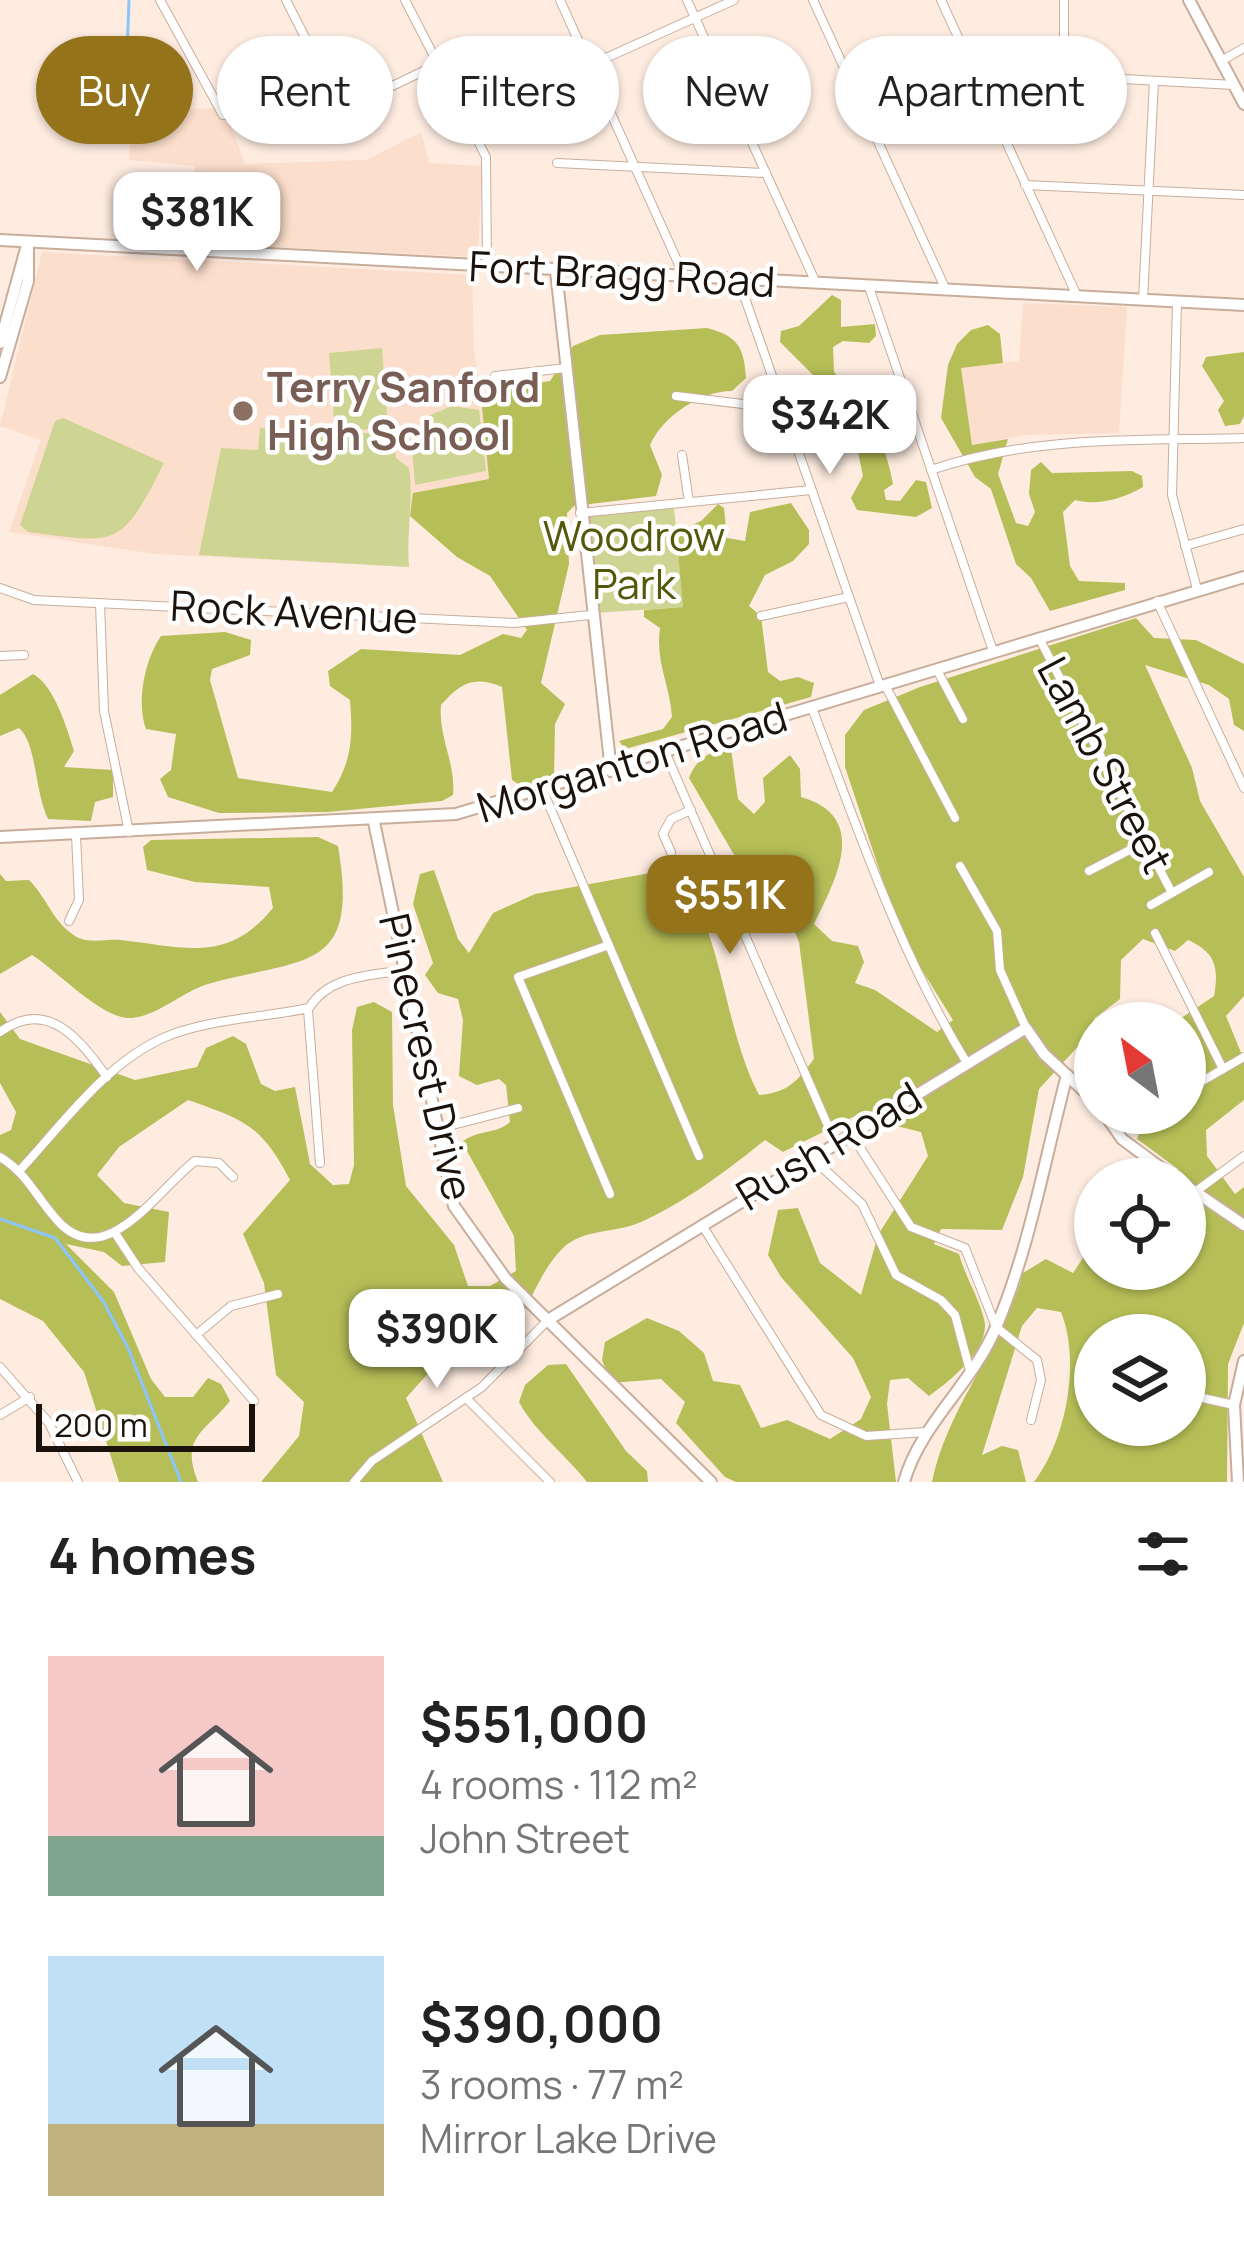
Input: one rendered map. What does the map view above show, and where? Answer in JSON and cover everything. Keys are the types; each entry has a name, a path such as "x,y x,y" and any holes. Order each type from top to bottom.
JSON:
{"street":[{"path":"160,0 217,104"},
{"path":"286,0 305,36"},
{"path":"405,0 424,36"},
{"path":"560,0 576,36"},
{"path":"687,0 817,284"},
{"path":"619,52 734,0"},
{"path":"813,0 946,291"},
{"path":"941,0 957,36"},
{"path":"1064,0 1064,36"},
{"path":"1189,0 1244,104"},
{"path":"1221,61 1244,48"},
{"path":"1127,80 1234,85"},
{"path":"1143,300 1154,81"},
{"path":"619,132 685,278"},
{"path":"479,144 486,158 487,267"},
{"path":"1006,144 1078,297"},
{"path":"556,163 766,173"},
{"path":"1025,185 1244,195"},
{"name":"Fort Bragg Road","path":"0,240 1244,305"},
{"path":"0,343 28,242"},
{"path":"0,377 28,281 28,242"},
{"path":"556,271 590,615 611,771"},
{"path":"740,280 883,686 955,818"},
{"path":"869,287 993,651"},
{"path":"1177,302 1172,495 1197,589"},
{"path":"495,376 566,368"},
{"path":"676,396 784,410"},
{"path":"931,470 1024,444 1244,438"},
{"path":"682,455 688,502"},
{"path":"580,513 812,490"},
{"path":"1185,546 1244,529"},
{"name":"Morganton Road","path":"0,837 374,822 456,814 1244,577"},
{"name":"Rock Avenue","path":"0,588 34,600 514,623 590,615"},
{"path":"761,616 849,597"},
{"path":"1156,600 1244,788"},
{"path":"100,603 104,711 130,833"},
{"name":"Lamb Street","path":"1038,637 1172,893"},
{"path":"0,656 24,655"},
{"path":"937,668 963,719"},
{"path":"812,708 884,897 934,1010 967,1063"},
{"path":"666,754 835,1142"},
{"path":"543,791 699,1156"},
{"path":"671,852 663,834 668,822 691,811"},
{"name":"Pinecrest Drive","path":"374,822 451,1196 464,1223 498,1269 711,1482"},
{"path":"69,920 78,908 76,835"},
{"path":"1089,871 1145,842"},
{"path":"960,866 997,931 1000,970 1026,1028 1074,1082"},
{"path":"1151,905 1209,872"},
{"path":"1155,933 1223,1069"},
{"path":"609,945 518,977 610,1194"},
{"path":"320,1163 305,1021 309,1008 320,993 342,981 406,970"},
{"path":"20,1170 107,1077 149,1046 176,1033 309,1008"},
{"path":"0,1032 34,1018 58,1024 75,1035 107,1077"},
{"name":"Rush Road","path":"548,1320 1026,1028"},
{"path":"1206,1079 1244,1058"},
{"path":"904,1482 926,1432 971,1375 996,1327 1067,1075"},
{"path":"437,1129 518,1108"},
{"path":"850,1132 902,1217 920,1232 965,1248 996,1327 1037,1360 1041,1380 1031,1420"},
{"path":"1121,1134 1150,1158"},
{"path":"0,1156 20,1170 71,1232 95,1238 115,1233 195,1161 219,1163 233,1177"},
{"path":"1206,1179 1244,1156"},
{"path":"811,1157 862,1204 896,1275 941,1300 955,1315 971,1375"},
{"path":"1206,1199 1244,1226"},
{"path":"702,1223 821,1415 866,1436 926,1432"},
{"path":"115,1233 254,1401"},
{"path":"196,1335 231,1306 278,1294"},
{"path":"354,1482 372,1461 466,1398 548,1320"},
{"path":"1238,1482 1234,1406 1244,1361"},
{"path":"0,1367 30,1397 78,1482"},
{"path":"0,1415 30,1397"},
{"path":"466,1398 548,1482"},
{"path":"1206,1399 1234,1406"}],"shaded area":[{"path":"217,108 217,144 238,144 245,164 366,160 417,134 417,144 424,144 429,163 482,166 478,257 193,243 195,166 129,160 130,144 193,144 193,109"},
{"name":"Terry Sanford High School","path":"42,252 472,275 474,349 493,478 413,494 406,532 409,567 156,554 9,532 41,440 0,426"},
{"path":"1023,303 1127,307 1119,433 1025,435 972,445 961,368 1019,361"}],"green space":[{"path":"832,295 841,300 841,327 875,324 876,336 869,343 843,341 833,347 834,372 879,437 893,484 884,490 886,500 900,501 916,480 926,482 932,508 916,517 857,510 851,498 863,476 858,452 834,423 814,376 780,342 781,331 799,326"},
{"path":"988,325 1000,334 1003,363 961,368 972,445 1008,439 998,474 1016,523 1028,526 1035,512 1029,494 1031,470 1041,462 1052,473 1132,471 1142,476 1143,487 1135,491 1101,502 1075,500 1063,512 1070,566 1079,581 1125,583 1125,590 1050,611 1031,578 1016,564 991,489 975,477 941,418 948,365 957,344 971,330"},
{"path":"707,328 737,344 746,378 732,391 707,396 684,408 663,425 650,445 662,475 656,496 574,506 567,513 569,564 541,683 565,704 555,724 554,779 526,789 512,780 502,687 475,682 461,686 441,705 453,783 453,795 442,801 328,812 219,813 168,797 160,779 171,770 176,734 146,729 142,706 147,668 161,636 225,632 251,640 250,655 212,669 210,680 238,778 332,792 347,759 351,713 350,700 330,686 328,671 361,649 460,655 503,634 521,638 527,630 490,576 457,557 410,516 413,493 489,479 481,396 490,390 550,381 573,346 600,335"},
{"path":"382,348 388,427 341,432 393,434 396,458 409,468 409,567 199,555 221,448 258,450 260,428 335,432 329,353"},
{"path":"1244,352 1244,416 1240,424 1225,426 1218,410 1224,401 1202,366 1206,357"},
{"path":"452,406 479,410 486,471 415,485 411,435 428,416"},
{"path":"63,418 164,463 137,511 114,534 82,538 28,532 20,525 55,421"},
{"path":"791,503 809,530 809,544 793,561 765,575 749,606 761,616 768,672 780,681 798,677 814,683 811,697 625,749 619,741 663,729 672,717 659,652 660,628 644,617 644,610 683,607 676,532 701,521 718,504 724,508 727,538 745,541 750,512"},
{"name":"Woodrow Park","path":"674,507 683,607 595,613 584,516"},
{"path":"1136,618 1154,638 1196,640 1244,664 1244,731 1234,725 1229,699 1209,685 1145,665 1192,768 1200,801 1244,877 1244,996 1226,1016 1244,1060 1244,1100 1206,1130 1205,1002 1214,996 1216,977 1210,956 1188,940 1175,951 1143,939 1121,960 1120,999 1074,1002 1074,1051 1039,1089 1023,1177 1002,1230 941,1229 934,1244 959,1254 985,1330 967,1363 929,1396 908,1378 890,1380 887,1404 896,1482 736,1482 725,1477 676,1423 685,1402 661,1379 611,1383 602,1360 605,1342 647,1318 679,1331 704,1353 713,1381 740,1385 761,1428 787,1420 830,1439 861,1419 871,1397 853,1358 781,1277 768,1255 778,1210 798,1208 820,1263 861,1295 878,1235 928,1156 921,1132 855,1116 783,1152 765,1140 657,1214 571,1242 552,1261 506,1335 477,1352 465,1332 406,1398 443,1482 261,1482 299,1436 304,1402 276,1375 264,1283 243,1234 290,1180 270,1147 250,1127 188,1100 119,1147 97,1175 124,1203 169,1212 165,1262 122,1266 104,1252 66,1244 114,1292 151,1379 165,1397 193,1397 208,1378 221,1384 230,1401 193,1445 198,1482 119,1482 84,1372 43,1321 0,1299 0,1135 11,1130 16,1112 0,1083 0,1012 20,1039 135,1080 197,1067 206,1048 233,1036 246,1044 261,1084 275,1091 295,1087 310,1164 333,1185 349,1184 354,1165 352,1030 357,1007 374,1002 392,1012 393,1105 406,1186 454,1245 468,1286 490,1286 516,1271 514,1236 462,1142 510,1122 506,1085 499,1079 477,1085 459,1076 463,1020 458,999 438,993 425,975 433,963 413,904 420,874 434,870 458,939 469,953 493,913 535,894 661,871 688,891 702,916 759,1095 777,1092 797,1080 814,1059 799,942 784,907 733,853 689,778 705,756 717,751 731,749 738,799 754,814 765,802 763,778 790,755 800,769 801,797 823,806 836,819 841,835 838,870 814,924 832,941 858,946 864,962 855,983 875,990 937,1032 953,1020 902,938 845,767 845,735 864,710 920,687"},
{"path":"33,674 53,697 68,731 74,751 64,767 113,770 113,797 95,802 91,821 48,819 25,735 19,728 0,736 0,695"},
{"path":"318,837 338,846 341,918 332,939 318,953 298,962 208,984 132,1018 94,1003 32,955 0,974 0,874 6,881 29,880 61,924 80,938 204,948 239,938 256,926 273,908 269,887 195,882 147,870 143,847 151,840"},
{"path":"1206,1130 1207,1156 1235,1194 1244,1187 1244,1323 1228,1364 1227,1482 1034,1482 1055,1445 1070,1377 1061,1312 1037,1308 1022,1326 982,1455 1002,1446 1018,1450 1026,1482 932,1482 950,1428 1023,1273 1046,1259 1074,1272 1074,1290 1206,1290 1206,1158 1163,1158 1137,1139 1139,1134 1206,1134"},
{"path":"566,1364 626,1451 647,1471 648,1482 587,1482 526,1413 519,1402 525,1385 548,1365"}],"waterway":[{"path":"128,36 129,0"},
{"path":"0,1219 55,1238 103,1301 128,1348 181,1482"}],"place":[{"name":"Terry Sanford High School","path":"243,411"}]}
